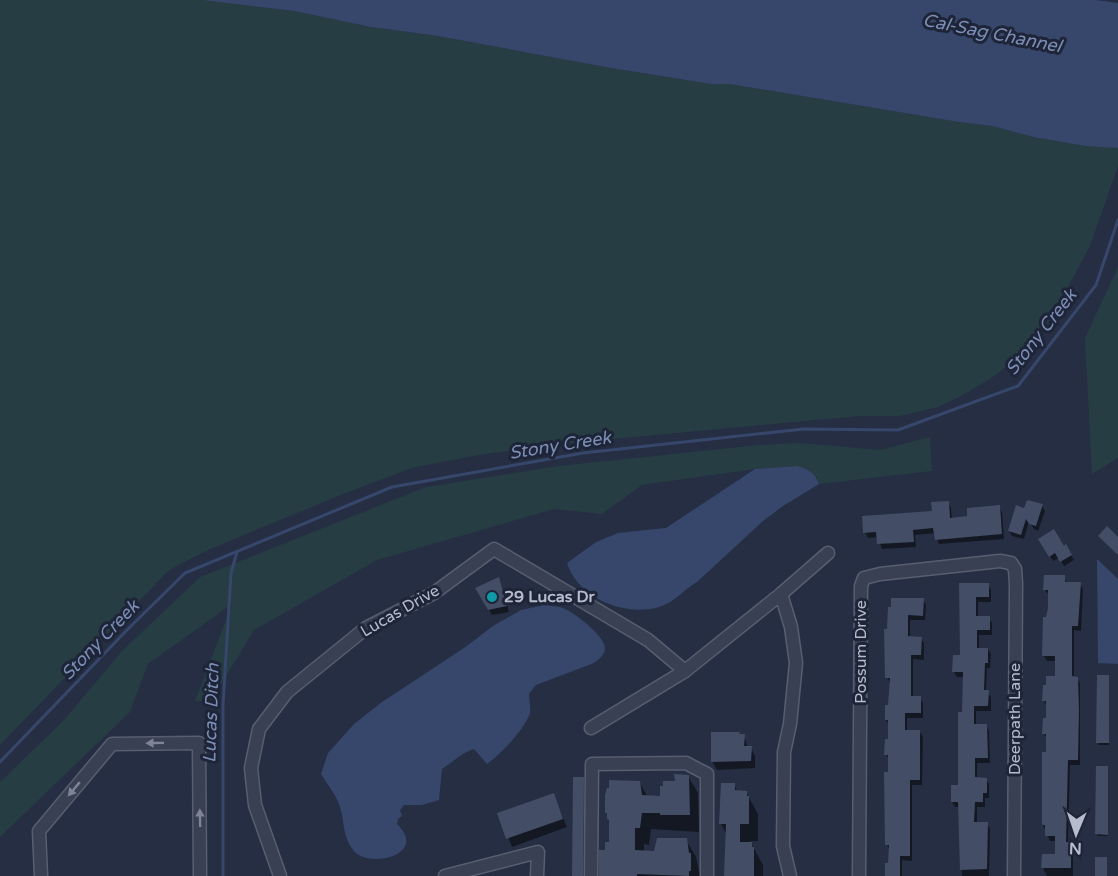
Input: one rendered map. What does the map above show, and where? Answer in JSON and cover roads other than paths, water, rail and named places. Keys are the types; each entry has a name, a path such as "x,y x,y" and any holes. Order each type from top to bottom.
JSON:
{"street":[{"name":"Lucas Drive","path":"280,876 255,805 251,768 260,729 287,692 366,628 434,592 494,549 648,640 685,671"},
{"path":"591,728 685,671 782,594 828,553"},
{"name":"Possum Drive","path":"860,876 861,586 864,578 880,574 991,562 1011,563"},
{"name":"Deerpath Lane","path":"1011,563 1015,569 1016,584 1014,876"},
{"path":"782,594 791,627 796,663 790,724 784,752 783,846 789,876"},
{"path":"40,876 39,831 112,744 199,743 200,876"},
{"path":"591,876 592,764 686,763 707,774 708,876"},
{"path":"445,876 538,852 537,876"}],"water":[{"name":"Cal-Sag Channel","path":"202,0 1096,0 1118,3 1118,148 1086,146 1033,137 993,126 730,84 711,84 605,67 438,36 371,27 294,11"},
{"path":"797,466 811,472 819,484 763,521 697,582 664,605 631,609 604,602 581,586 567,563 596,542 618,533 666,528 755,469"},
{"path":"1097,559 1118,579 1118,664 1098,663"},
{"path":"544,605 563,608 588,625 603,643 605,650 603,655 594,663 536,685 529,694 530,713 523,726 505,748 487,764 474,749 465,753 442,769 439,800 422,805 404,805 400,810 402,816 398,819 397,824 405,835 406,844 401,851 383,859 372,859 354,851 346,835 339,803 321,774 328,753 354,724 382,702 493,626 521,610"}],"waterway":[{"name":"Stony Creek","path":"0,762 185,573 392,487 583,453 804,429 898,430 1018,386 1096,285 1118,220"},
{"name":"Lucas Ditch","path":"223,876 223,705 231,573 237,552"}],"place":[{"name":"29 Lucas Dr","path":"492,597"}]}
